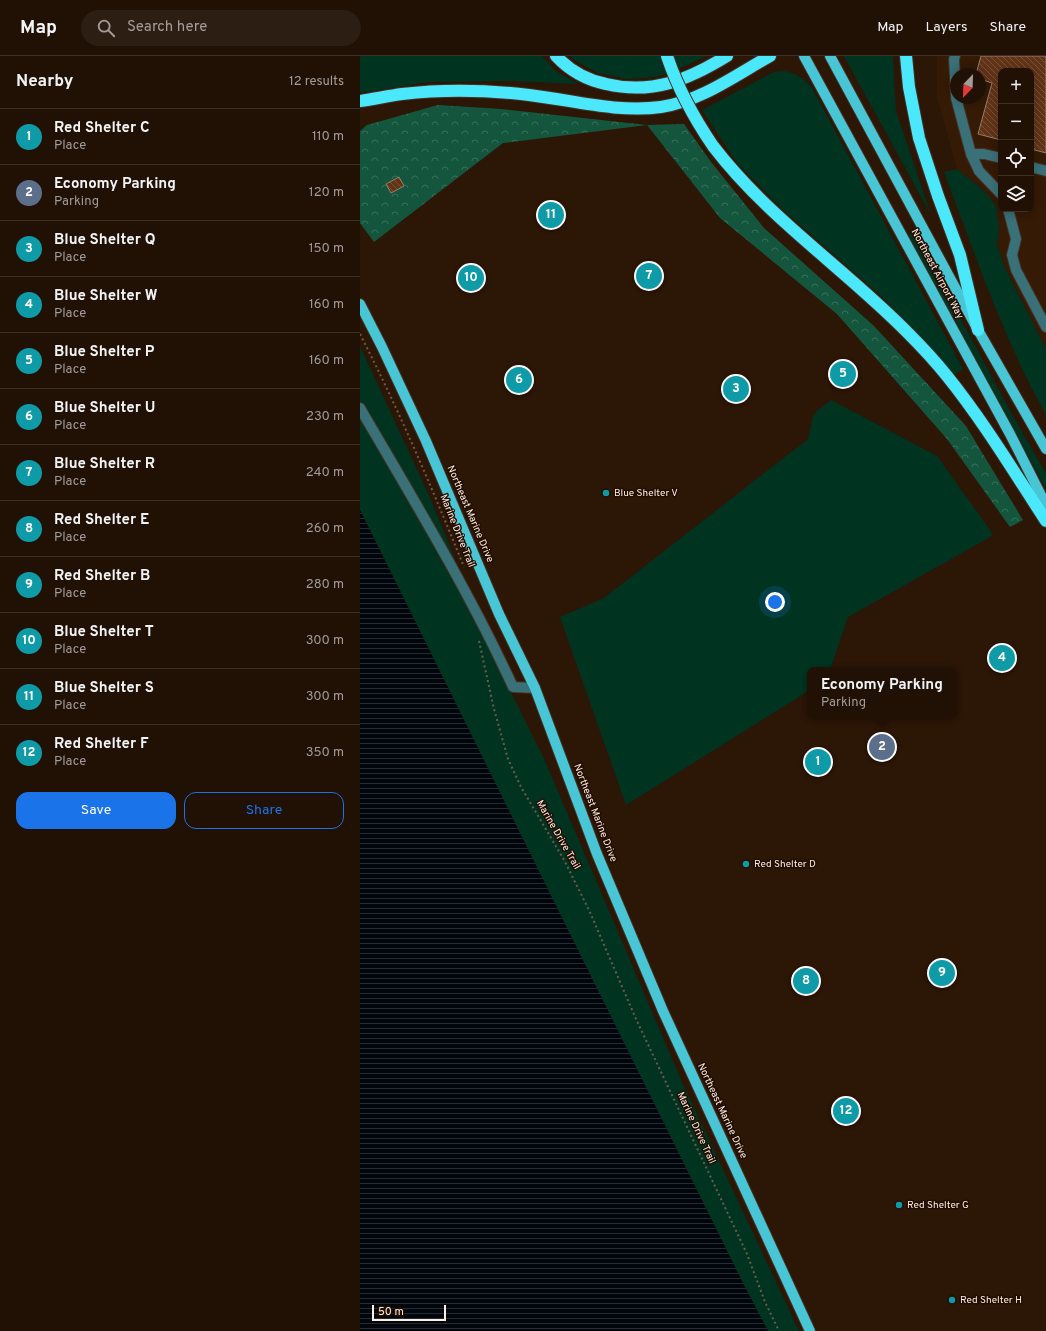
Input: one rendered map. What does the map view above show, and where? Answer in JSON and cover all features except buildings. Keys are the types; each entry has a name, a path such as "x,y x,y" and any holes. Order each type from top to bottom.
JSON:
{"highway":[{"path":"556,56 572,71 582,77 617,87 638,89 654,87 690,76 727,56"},
{"path":"667,56 680,92 698,124 733,172 756,196 865,293 906,331 929,355 974,412 1046,521"},
{"path":"360,101 430,91 478,91 529,95 609,107 661,107 676,104 707,92 770,56"},
{"path":"906,56 909,87 919,138 938,196 960,255 978,330"}],"main road":[{"name":"Northeast Airport Way","path":"804,56 1046,504"},
{"name":"Northeast Airport Way","path":"830,56 978,330 1046,449"},
{"name":"Northeast Marine Drive","path":"360,304 420,427 498,614 535,688 598,854 663,1011 810,1331"}],"lane":[{"path":"954,68 955,56"},
{"path":"958,104 971,154 979,171 998,191"},
{"path":"971,154 984,154 998,157"},
{"path":"1034,168 1046,171"},
{"path":"1009,212 1016,239 1012,255 1016,270 1046,326"},
{"path":"360,408 426,522 496,650 513,686 535,688"}],"path":[{"name":"Marine Drive Trail","path":"360,334 392,399 429,482 464,567"},
{"name":"Marine Drive Trail","path":"479,638 494,709 508,759 521,787 564,860 589,910 636,1019 747,1254 765,1302 779,1331"}],"shaded area":[{"path":"937,56 1046,56 1046,349 1005,268 997,245 999,228 982,189 957,169 937,97"},
{"path":"360,510 745,1287 768,1331 360,1331"}],"green space":[{"path":"360,56 542,56 556,71 578,84 512,81 429,82 360,93"},
{"path":"570,56 706,56 683,67 656,77 627,79 598,73 572,59"},
{"path":"844,56 893,56 896,111 931,215"},
{"path":"785,71 800,77 812,88 963,369 954,375 941,359 881,296 783,210 737,163 702,110 774,72"},
{"path":"438,105 501,109 647,125 503,143 374,242 360,223 360,131 367,125"},
{"path":"684,124 711,162 764,228 874,326 966,426 1023,520 1010,527 947,439 837,314 720,218 647,125"},
{"path":"957,169 982,189 996,205 999,228 997,245 1005,268 1046,349 1046,415 1016,356 1003,326 944,172"},
{"path":"910,233 914,233 1046,474 1046,489 909,236"},
{"path":"360,346 430,498 503,676 545,761 682,1082 799,1331 768,1331 360,510"},
{"path":"831,400 937,456 990,530 992,536 848,617 831,667 807,667 807,692 626,805 560,617 604,598 808,439 813,416"}],"place":[{"name":"Blue Shelter S","path":"551,215"},
{"name":"Blue Shelter R","path":"649,276"},
{"name":"Blue Shelter T","path":"471,278"},
{"name":"Blue Shelter P","path":"843,374"},
{"name":"Blue Shelter U","path":"519,380"},
{"name":"Blue Shelter Q","path":"736,389"},
{"name":"Blue Shelter V","path":"606,493"},
{"name":"Blue Shelter W","path":"1002,658"},
{"name":"Economy Parking","path":"882,747"},
{"name":"Red Shelter C","path":"818,762"},
{"name":"Red Shelter D","path":"746,864"},
{"name":"Red Shelter B","path":"942,973"},
{"name":"Red Shelter E","path":"806,981"},
{"name":"Red Shelter F","path":"846,1111"},
{"name":"Red Shelter G","path":"899,1205"},
{"name":"Red Shelter H","path":"952,1300"}]}
